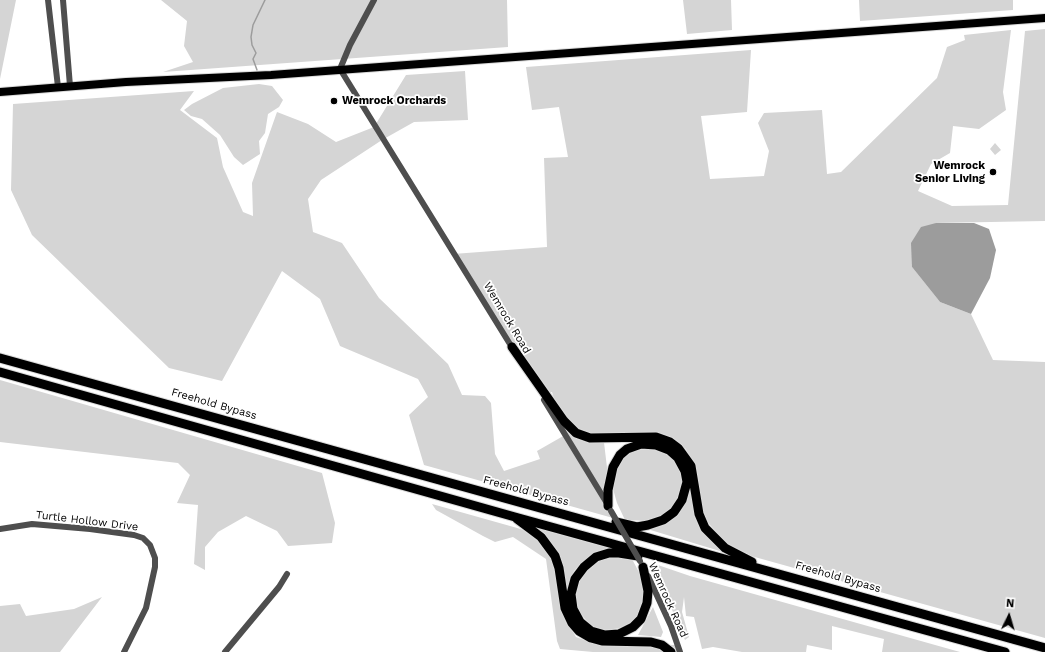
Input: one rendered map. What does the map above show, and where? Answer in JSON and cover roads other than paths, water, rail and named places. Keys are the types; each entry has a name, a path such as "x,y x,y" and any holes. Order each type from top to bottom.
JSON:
{"highway":[{"path":"512,348 564,421 576,433 590,438 656,437 670,442 678,448 690,466 699,514 708,532 733,553 773,571"},
{"name":"Freehold Bypass","path":"0,358 773,571 1045,648"},
{"path":"0,372 514,517 1005,652"},
{"path":"531,505 637,527 656,523 674,512 684,494 686,478 678,458 669,450 656,445 641,444 627,449 620,455 612,467 608,490 610,508"},
{"path":"514,517 541,537 555,556 567,614 579,631 591,638 602,641 651,642 662,645 671,652"},
{"path":"642,564 648,591 647,604 641,619 633,627 619,634 605,635 591,631 580,622 572,606 571,594 577,575 587,563 596,557 609,553 636,556 752,582"}],"main road":[{"path":"0,92 70,86 258,76 340,68 1045,18"}],"street":[{"path":"48,0 58,87"},
{"path":"63,0 70,86"},
{"path":"340,68 350,44 374,0"},
{"path":"55,64 67,62"},
{"name":"Wemrock Road","path":"340,68 610,508 642,564 668,620 680,652"},
{"name":"Turtle Hollow Drive","path":"0,529 32,524 134,535 143,538 150,545 155,558 155,566 146,608 124,652"},
{"path":"225,652 279,587 287,574"}],"waterway":[{"path":"257,70 253,59 256,53 252,45 251,37 253,25 265,0"}],"place":[{"name":"Wemrock Orchards","path":"334,101"},
{"name":"Wemrock Senior Living","path":"993,172"}]}
